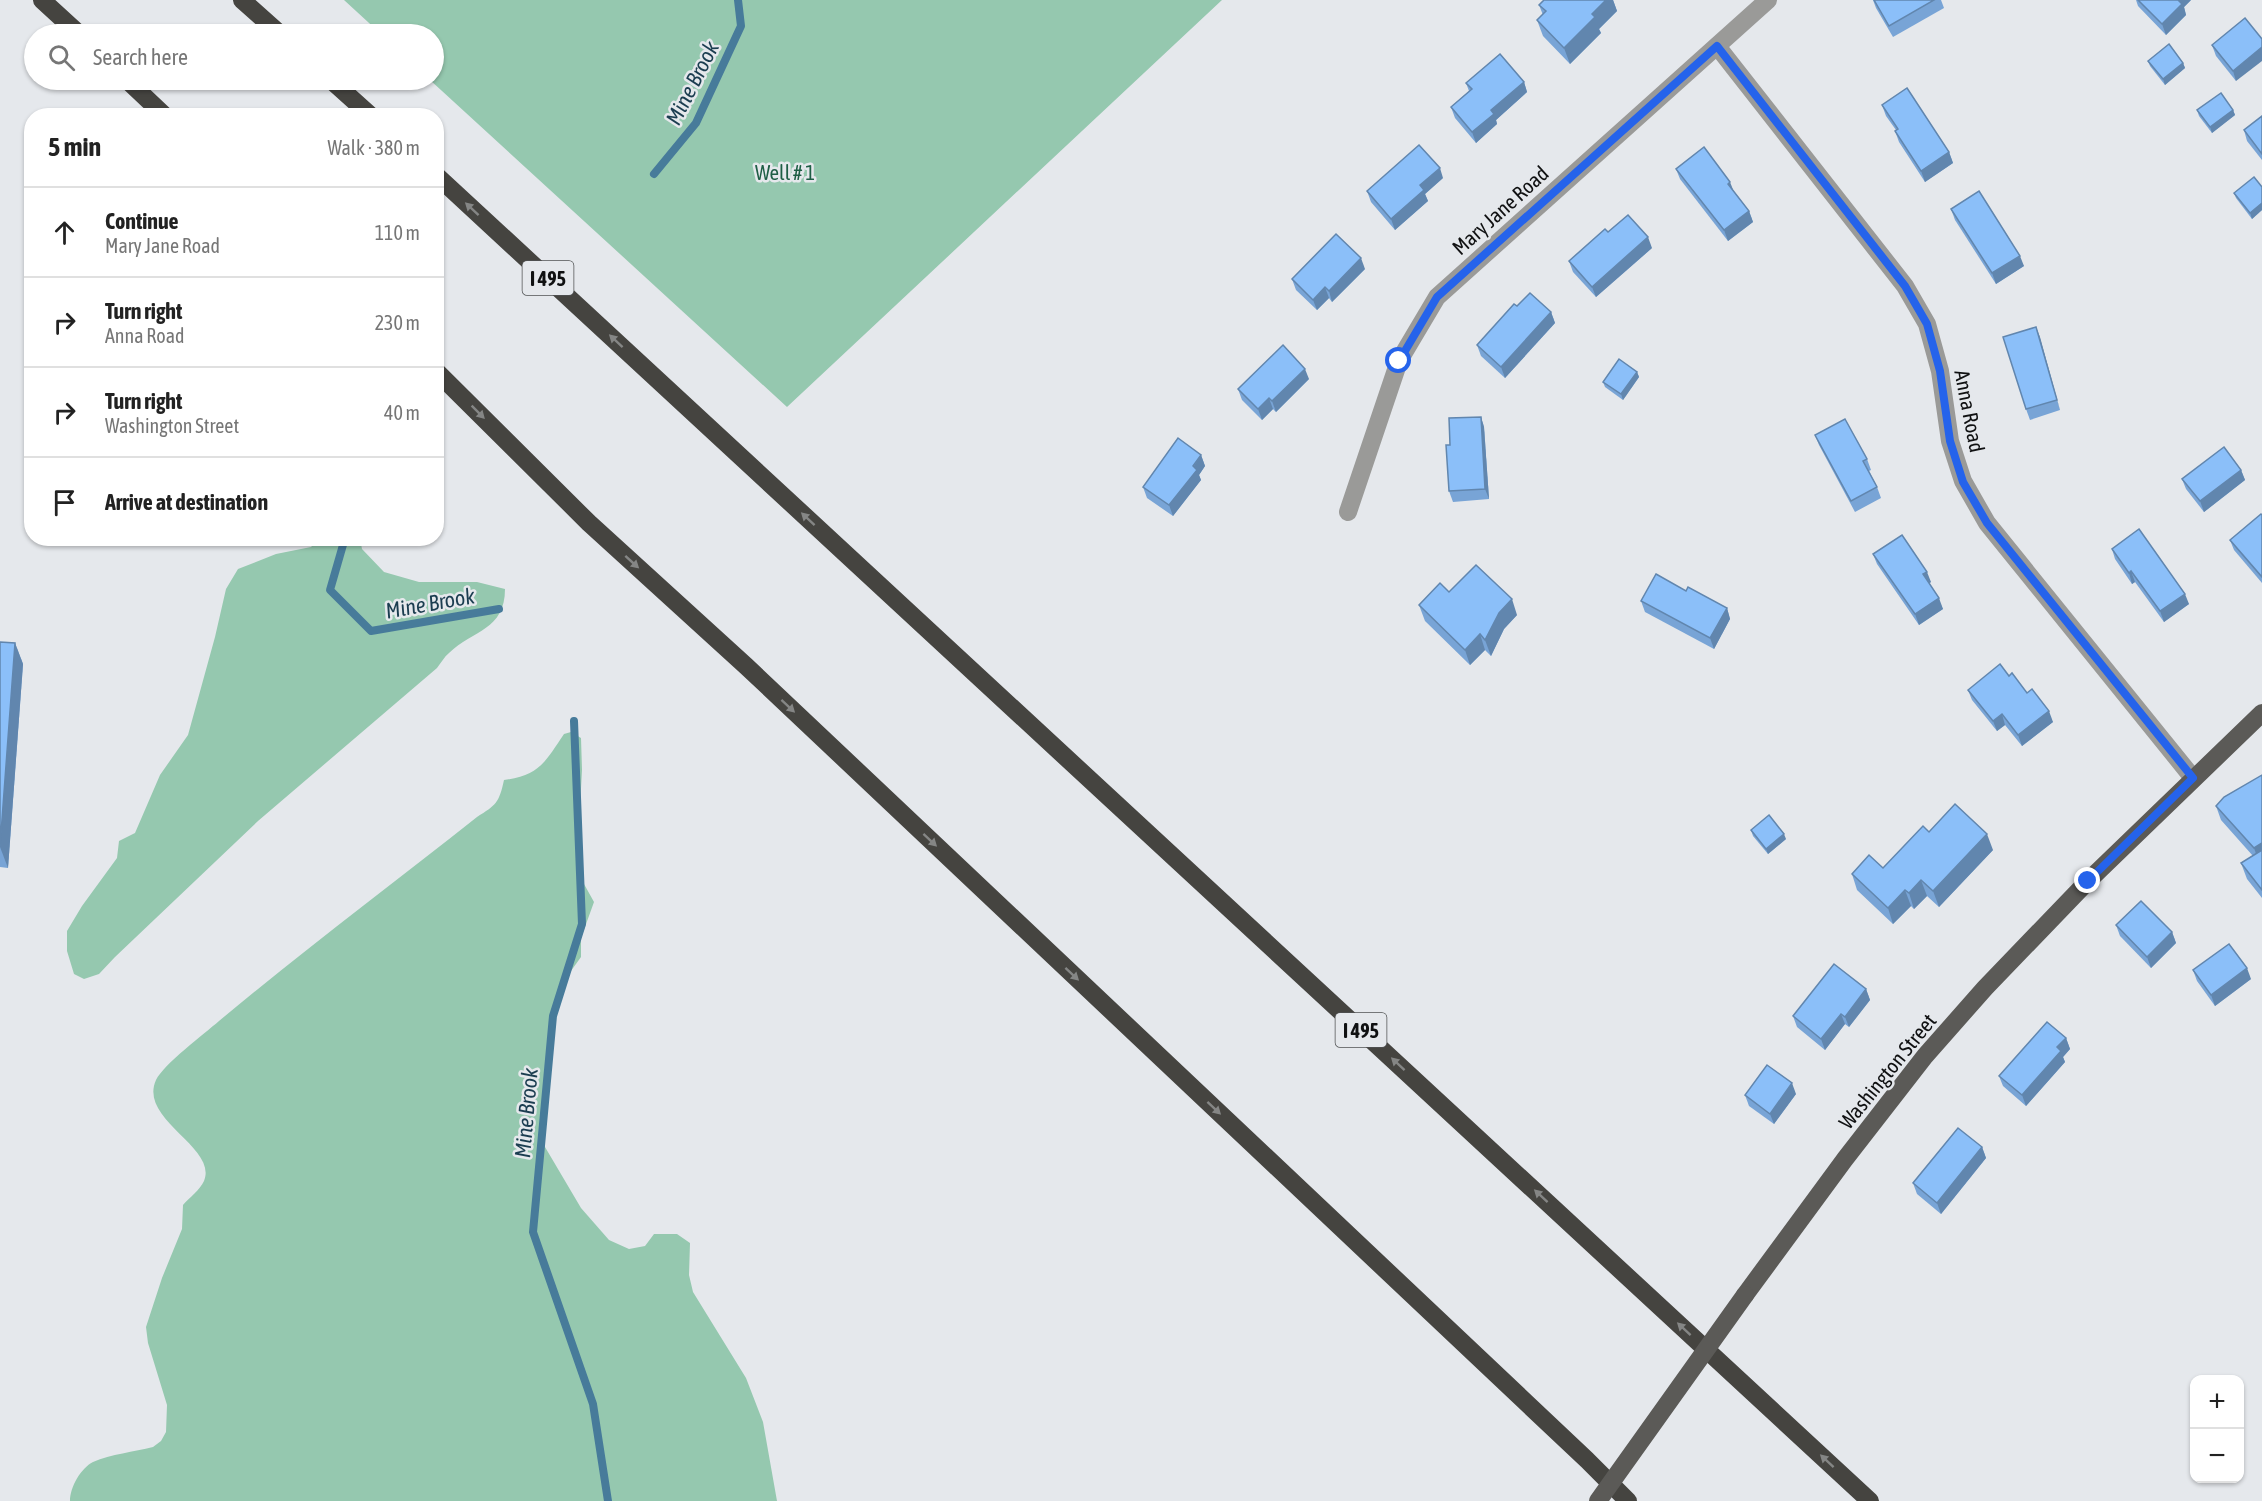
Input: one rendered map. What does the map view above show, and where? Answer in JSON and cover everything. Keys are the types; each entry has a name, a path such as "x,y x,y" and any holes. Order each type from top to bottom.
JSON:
{"highway":[{"path":"42,0 68,24"},
{"path":"242,0 269,24"},
{"path":"138,90 157,108"},
{"path":"342,90 362,108"},
{"name":"I 495","path":"444,182 1870,1501"},
{"path":"444,379 589,523 746,666 1628,1501"}],"main road":[{"name":"Washington Street","path":"1598,1501 1745,1295 1845,1159 1925,1056 1985,988 2088,881 2262,712"}],"street":[{"name":"Mary Jane Road","path":"1348,513 1399,361 1437,297 1768,0"},
{"name":"Anna Road","path":"1717,46 1905,286 1927,324 1940,371 1953,451 1963,482 1987,523 2193,778"}],"green space":[{"name":"Well # 1","path":"344,0 1222,0 787,407 441,90 444,90 444,24 370,24"},
{"path":"361,546 384,572 419,582 477,582 505,589 504,603 494,621 458,645 437,668 258,821 99,974 84,979 74,974 67,951 67,931 117,858 119,841 135,833 160,775 188,735 226,589 238,569 276,554 311,547"},
{"path":"571,732 581,738 582,770 577,861 579,875 594,902 581,938 581,957 558,989 545,1076 545,1147 581,1208 609,1240 629,1249 645,1246 654,1234 677,1234 690,1243 689,1275 693,1292 746,1378 763,1422 777,1501 70,1501 74,1484 80,1473 93,1462 153,1447 161,1441 166,1432 167,1405 148,1343 146,1327 162,1278 182,1229 183,1205 204,1181 205,1169 200,1156 158,1108 153,1094 160,1073 195,1041 347,918 493,806 498,799 504,780 534,771 546,760 564,734"}],"building":[{"path":"1544,0 1606,0 1592,14 1595,17 1564,48 1537,20 1546,11 1539,5"},
{"path":"1874,0 1934,0 1889,26"},
{"path":"2138,0 2178,0 2182,4 2162,24"},
{"path":"2245,18 2262,39 2262,47 2233,71 2212,45"},
{"path":"2169,44 2183,63 2163,79 2148,61"},
{"path":"1500,54 1524,82 1491,110 1494,114 1472,132 1451,107 1472,89 1466,83"},
{"path":"1907,88 1949,152 1921,171 1895,131 1898,129 1882,105"},
{"path":"2221,93 2233,110 2210,127 2197,110"},
{"path":"2262,116 2262,154 2244,130"},
{"path":"1419,145 1440,168 1420,185 1424,190 1391,219 1367,191"},
{"path":"1704,147 1749,211 1724,230 1676,169"},
{"path":"2254,177 2262,187 2262,203 2250,213 2234,193"},
{"path":"1979,191 2020,256 1992,273 1951,209"},
{"path":"1628,215 1648,237 1592,287 1569,261 1605,229 1608,232"},
{"path":"1336,234 1361,258 1329,291 1325,287 1313,300 1292,279"},
{"path":"1530,293 1551,312 1501,367 1477,345 1514,304 1517,306"},
{"path":"2036,327 2057,400 2026,409 2003,337"},
{"path":"1283,345 1305,369 1272,401 1269,398 1258,409 1238,389"},
{"path":"1619,359 1637,372 1621,394 1603,382"},
{"path":"1481,417 1485,489 1449,491 1446,445 1450,445 1449,418"},
{"path":"1845,419 1867,459 1863,461 1877,487 1851,501 1815,435"},
{"path":"1178,438 1201,455 1193,466 1197,470 1169,505 1143,487"},
{"path":"2224,447 2241,470 2200,501 2182,479"},
{"path":"2262,515 2262,577 2230,540"},
{"path":"2139,529 2185,594 2160,611 2112,549"},
{"path":"1902,535 1927,572 1923,574 1939,598 1915,614 1873,554"},
{"path":"1476,565 1512,599 1499,613 1485,640 1480,634 1465,650 1419,605 1440,583 1449,592"},
{"path":"1656,574 1686,591 1688,587 1727,608 1710,638 1641,601"},
{"path":"0,642 15,643 0,847"},
{"path":"2000,664 2009,676 2012,673 2027,693 2032,689 2049,711 2018,735 2002,714 1993,721 1968,690"},
{"path":"2262,775 2262,843 2254,848 2216,806 2224,797"},
{"path":"1955,804 1987,834 1933,891 1921,880 1909,893 1905,890 1888,908 1852,874 1869,855 1883,868 1923,826 1929,832"},
{"path":"1769,815 1784,834 1766,849 1751,830"},
{"path":"2262,850 2262,890 2241,863"},
{"path":"2141,901 2172,932 2147,957 2116,925"},
{"path":"2229,944 2247,968 2211,995 2193,970"},
{"path":"1834,964 1866,989 1845,1017 1841,1014 1821,1039 1793,1016"},
{"path":"2047,1022 2066,1038 2057,1047 2061,1051 2022,1095 1999,1076"},
{"path":"1767,1065 1792,1083 1770,1114 1745,1095"},
{"path":"1958,1128 1982,1147 1937,1203 1913,1183"}],"waterway":[{"name":"Mine Brook","path":"654,174 696,123 741,26 738,0"},
{"name":"Mine Brook","path":"343,546 330,590 371,631 499,609"},
{"name":"Mine Brook","path":"574,721 582,924 553,1016 533,1232 593,1404 608,1501"}],"route":[{"path":"1399,361 1437,297 1717,46 1905,286 1927,324 1940,371 1950,441 1963,482 1987,523 2193,778 2088,881"}]}
